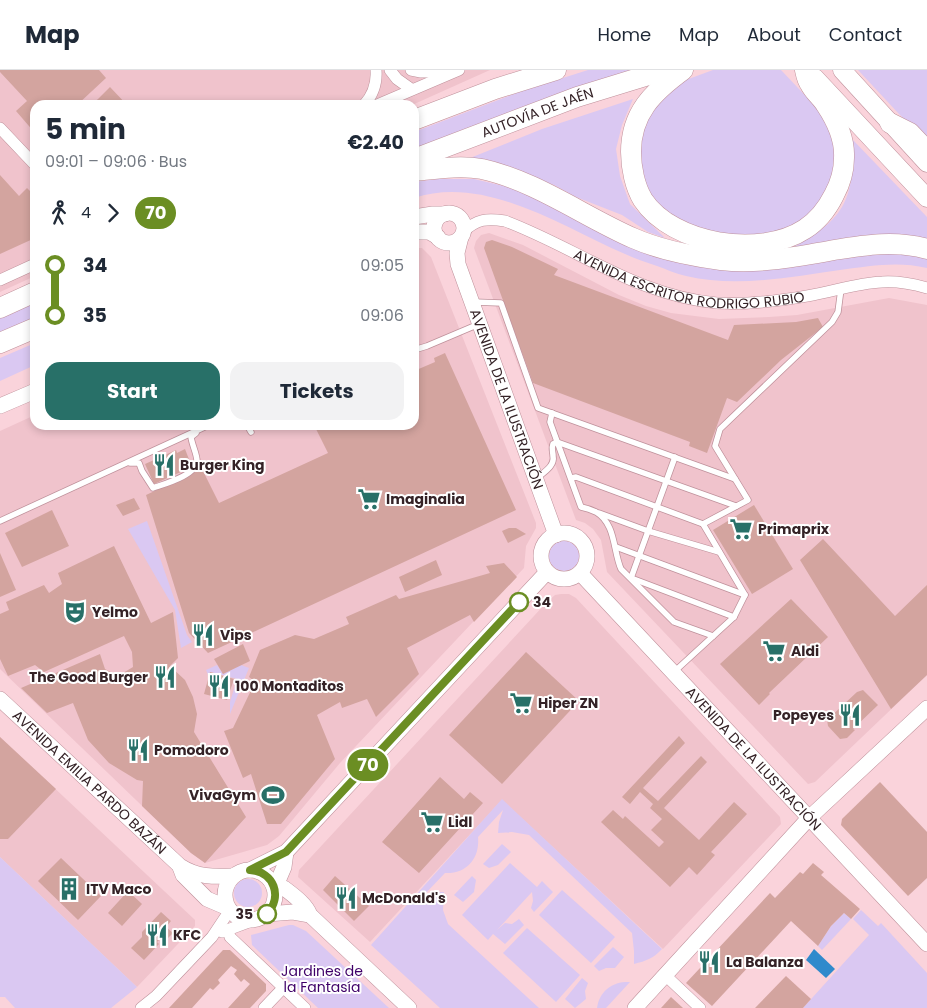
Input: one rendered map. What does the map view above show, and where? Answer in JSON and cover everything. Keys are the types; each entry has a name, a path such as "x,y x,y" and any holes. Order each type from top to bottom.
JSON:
{"highway":[{"path":"419,118 501,83 540,70"},
{"path":"419,118 495,89 556,70"},
{"name":"AUTOVÍA DE JAÉN","path":"419,157 577,96 665,70"},
{"path":"683,70 662,85 640,112 634,127 631,145 631,162 636,184 643,199 656,214 674,226 694,236 740,245 764,243 804,230 826,210 842,176 844,158 842,140 826,104 810,84 806,70"},
{"path":"890,123 910,133 927,151"},
{"path":"419,171 446,168 480,169 518,180 600,222 651,245 722,260 753,261 789,258 877,243 913,245 927,249"},
{"path":"0,308 30,294"},
{"path":"0,343 30,330"}],"main road":[{"path":"806,70 927,198"},
{"path":"842,70 927,163"}],"street":[{"path":"368,100 376,83 376,70"},
{"path":"390,70 397,79 411,89"},
{"path":"406,70 412,84 411,89"},
{"path":"411,70 421,72 457,71"},
{"path":"388,100 457,71"},
{"path":"0,128 30,160"},
{"path":"440,238 435,232 436,222 440,216 445,214"},
{"path":"419,216 454,214 460,218 464,227 462,235 454,242 449,242 429,232 419,232"},
{"name":"AVENIDA ESCRITOR RODRIGO RUBIO","path":"462,235 472,224 479,221 492,218 505,221 640,285 686,299 742,304 807,296 882,282 910,284 927,288"},
{"name":"AVENIDA DE LA ILUSTRACIÓN","path":"458,264 457,253 462,235"},
{"name":"AVENIDA DE LA ILUSTRACIÓN","path":"440,238 458,264 556,535"},
{"path":"0,280 30,266"},
{"path":"0,406 30,393"},
{"path":"565,533 574,535 582,541 588,555 587,562 580,573 567,580 560,579 547,572 541,561 542,548 546,542 556,535 565,533"},
{"path":"310,915 292,912 239,918 229,909 225,895 228,881 238,873 250,870 286,852 547,572"},
{"name":"AVENIDA DE LA ILUSTRACIÓN","path":"580,573 927,944"},
{"name":"AVENIDA EMILIA PARDO BAZÁN","path":"0,699 180,866 196,874 213,877 233,876"},
{"path":"634,1008 809,818 927,708"},
{"path":"212,937 260,917 275,902 275,889 284,866 286,852"},
{"name":"AVENIDA EMILIA PARDO BAZÁN","path":"180,866 184,875 207,899 229,909"},
{"path":"250,870 256,870 268,876 275,889"},
{"path":"275,889 284,888 292,894 308,910 310,915 409,1008"},
{"path":"141,1008 156,996 212,937 229,909"},
{"path":"228,930 230,937 305,1008"},
{"path":"665,975 700,1008"},
{"path":"264,1008 284,987"}],"lane":[{"path":"703,524 748,500 715,446 720,429 827,329 838,312 841,289"},
{"path":"472,301 501,303 538,408 736,479"},
{"path":"419,348 480,324"},
{"path":"552,413 550,422 581,506 648,531 720,552"},
{"path":"123,464 139,463 153,488 186,475 195,468 197,461 191,437 198,430"},
{"path":"0,521 198,430"},
{"path":"557,442 736,506"},
{"path":"536,480 553,464 552,448 553,444 557,442"},
{"path":"631,578 675,457"},
{"path":"571,478 576,477 703,524 745,595"},
{"path":"597,513 608,525 621,569 674,622 714,636"},
{"path":"616,547 745,595"},
{"path":"631,578 734,617"},
{"path":"673,673 734,617 745,595"}],"shaded area":[{"path":"0,70 490,70 419,102 419,100 30,100 30,278 0,292"},
{"path":"489,233 523,245 619,295 646,306 671,313 719,319 769,317 797,315 889,298 927,305 927,675 815,782 808,784 607,572 601,540 593,529 585,523 576,520 474,248 476,241 481,235"},
{"path":"419,248 422,248 431,257 536,523 536,528 526,546 524,568 340,763 279,836 267,845 205,863 191,853 0,669 0,431 30,417 30,430 419,430"},
{"path":"569,594 576,598 780,817 781,824 663,949 502,800 370,942 298,877 299,870 546,603 555,595"},
{"path":"0,737 195,920 195,926 137,987 0,857"}],"green space":[{"path":"588,70 643,70 419,149 419,130 519,92"},
{"path":"713,70 781,70 818,109 830,127 837,150 834,176 811,217 766,237 720,236 665,215 643,185 636,139 642,120 675,84"},
{"path":"858,70 927,70 927,141 899,114"},
{"path":"633,99 622,125 616,149 620,176 630,204 665,238 648,232 622,215 576,197 554,185 524,174 460,162 542,129"},
{"path":"852,139 927,217 927,239 788,250 822,229 842,207 848,194 851,179"},
{"path":"438,179 474,179 508,187 534,198 631,247 885,252 927,257 927,268 884,265 802,276 744,281 724,281 686,276 633,257 549,218 495,198 468,193 441,192 419,197 419,181"},
{"path":"30,302 30,322 0,336 0,317"},
{"path":"30,345 30,367 0,381 0,358"},
{"path":"147,521 187,635 192,642 181,648 175,610 128,529"},
{"path":"564,541 570,542 578,550 578,562 570,570 564,571 558,570 550,562 549,556 550,550 558,542"},
{"path":"217,665 223,674 241,665 249,668 230,714 230,702 237,679 211,672 209,677 206,670"},
{"path":"502,799 662,949 650,959 634,964 632,933 529,835 512,832 498,833 503,810 478,837 477,852 471,863 460,871 445,873 424,895 444,892 443,910 448,924 539,1008 440,1008 371,945"},
{"path":"502,844 511,852 498,865 489,868 483,864"},
{"path":"0,857 137,987 111,1008 15,1008 5,997 0,997"},
{"path":"510,863 537,887 542,881 553,892 534,912 531,908 533,901 532,892 497,930 505,923 512,924 519,919 524,925 505,944 493,934 488,940 462,915"},
{"path":"472,876 476,880 474,892 463,902 454,895"},
{"path":"248,879 258,883 262,893 258,903 248,907 238,903 234,893 238,883"},
{"path":"562,890 615,937 591,963 539,915"},
{"path":"861,910 878,926 881,923 927,973 927,1008 803,1008 869,935 853,919"},
{"path":"844,913 851,919 822,950 818,946 831,926"},
{"name":"Jardines de la Fantasía","path":"289,925 306,931 389,1008 318,1008 252,945 251,935"},
{"path":"527,928 580,975 556,1002 503,953"},
{"path":"613,947 624,957 615,968 606,968 599,971 594,966"},
{"path":"582,978 588,983 585,991 586,999 575,1008 565,999"},
{"path":"630,982 606,1008 597,1008 600,998 606,990 615,984"}],"water":[{"path":"814,949 835,969 826,978 806,960"}],"building":[{"path":"0,70 99,70 106,78 82,100 30,100 30,127 16,111 27,101"},
{"path":"110,87 122,100 97,100"},
{"path":"0,175 19,196 27,188 30,191 30,240 0,254"},
{"path":"492,240 512,247 558,269 554,275 728,340 734,325 796,322 818,318 823,327 781,360 737,402 727,398 707,453 689,446 690,442 533,383 484,248 486,242"},
{"name":"Imaginalia","path":"445,353 516,510 208,653 189,633 146,495 202,469 219,503 328,453 316,430 419,430 419,369 435,362 434,358"},
{"path":"185,449 192,467 154,484 145,464 176,450 177,453"},
{"path":"134,498 140,509 123,516 116,505"},
{"path":"754,505 793,569 752,594 713,530"},
{"path":"52,510 69,546 22,567 5,533"},
{"path":"516,528 526,534 508,543 502,531"},
{"path":"823,539 895,616 927,585 927,675 891,709 800,560"},
{"path":"114,546 151,623 173,612 178,658 170,666 185,680 193,697 197,714 194,732 246,817 205,863 191,853 142,806 143,781 137,780 109,763 88,740 73,703 47,713 21,688 100,654 105,669 118,676 133,667 132,652 124,636 44,672 35,665 8,676 0,659 0,614 9,610 6,602 44,585 49,593 62,584 58,573"},
{"path":"0,553 16,590 0,597"},
{"path":"436,560 442,575 405,592 399,577"},
{"path":"504,563 517,577 474,622 470,615 407,648 419,674 376,717 367,699 342,708 340,702 317,715 335,759 281,824 267,824 251,774 243,778 224,731 233,728 255,682 249,677 260,650 295,635 314,639 349,624 346,617 396,595 399,599 490,573 486,566"},
{"name":"Aldi","path":"791,599 828,637 769,693 759,705 720,664"},
{"path":"243,644 250,661 223,674 214,659"},
{"path":"526,652 579,701 502,784 449,735"},
{"name":"100 Montaditos","path":"210,672 234,679 227,700 204,694"},
{"name":"Popeyes","path":"863,690 878,705 853,729 855,730 847,738 840,739 828,726 827,720 857,692"},
{"path":"679,736 685,743 643,788 658,801 701,756 707,762 664,808 699,840 734,802 747,814 711,852 715,855 697,875 689,867 670,887 601,822 613,810 623,819 625,816 659,847 664,842 651,830 662,819 650,808 653,804 640,792 630,804 622,797"},
{"path":"0,737 56,789 8,839 0,839"},
{"name":"Lidl","path":"440,777 464,799 470,792 483,803 419,873 382,842"},
{"path":"880,782 927,832 927,878 908,896 841,825 842,819"},
{"name":"ITV Maco","path":"61,858 101,896 78,920 38,881"},
{"path":"813,863 824,872 821,875 860,909 851,919 844,913 831,926 818,946 791,921 712,1006 686,983 770,893 775,898 800,872 803,874"},
{"name":"McDonald's","path":"335,876 369,906 354,921 323,890"},
{"path":"128,891 142,904 122,926 108,913"},
{"name":"KFC","path":"161,912 171,921 166,927 173,933 166,940 163,936 157,942 159,944 144,960 131,948 142,937 142,932"},
{"path":"223,950 230,950 266,984 266,991 250,1008 228,1008 250,984 244,979 241,982 234,974 237,970 231,966 218,980 220,983 213,990 210,988 192,1008 169,1008"},
{"path":"786,976 811,999 803,1008 755,1008"},
{"path":"671,997 683,1008 661,1008"}],"bus line":[{"name":"70","path":"267,914 275,902 275,889 268,876 256,870 250,870 286,852 519,602"}],"place":[{"name":"Burger King","path":"164,465"},
{"name":"Imaginalia","path":"369,499"},
{"name":"Primaprix","path":"741,529"},
{"name":"34","path":"519,602"},
{"name":"Yelmo","path":"75,612"},
{"name":"Vips","path":"203,635"},
{"name":"Aldi","path":"774,651"},
{"name":"The Good Burger","path":"165,677"},
{"name":"100 Montaditos","path":"219,686"},
{"name":"Hiper ZN","path":"521,703"},
{"name":"Popeyes","path":"850,715"},
{"name":"Pomodoro","path":"138,750"},
{"name":"VivaGym","path":"273,795"},
{"name":"Lidl","path":"432,822"},
{"name":"ITV Maco","path":"69,889"},
{"name":"McDonald's","path":"346,898"},
{"name":"35","path":"267,914"},
{"name":"KFC","path":"157,935"},
{"name":"La Balanza","path":"709,962"}]}
